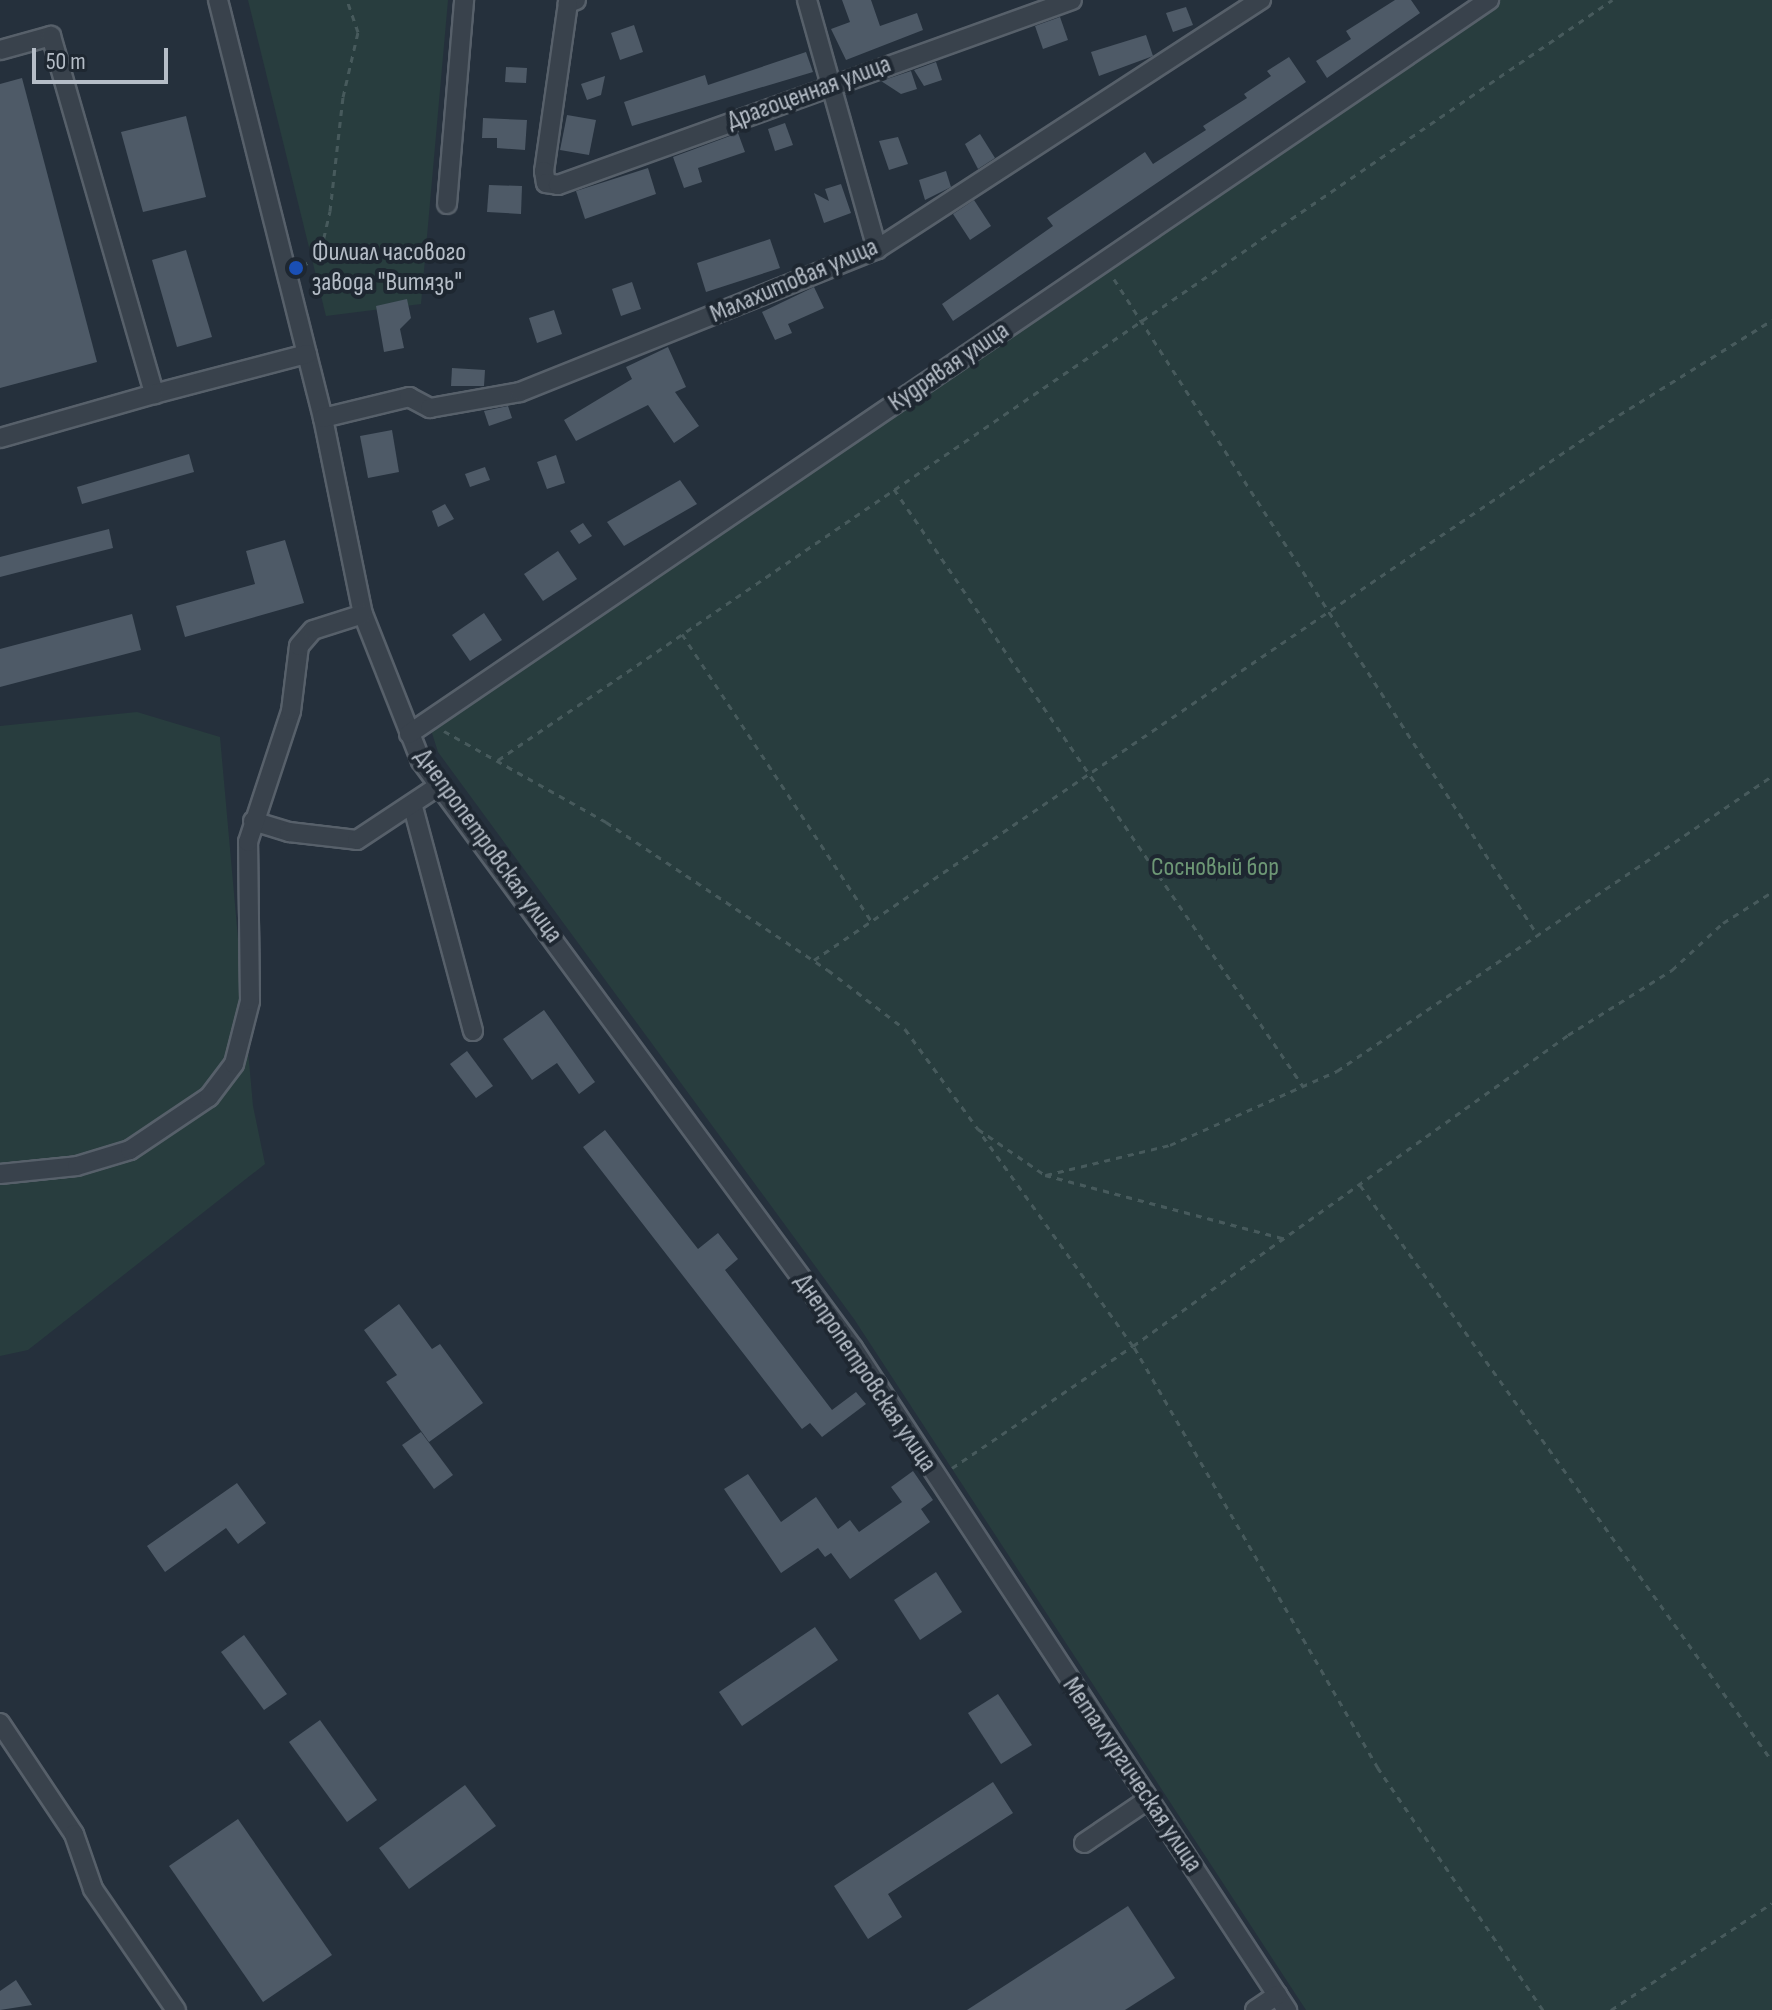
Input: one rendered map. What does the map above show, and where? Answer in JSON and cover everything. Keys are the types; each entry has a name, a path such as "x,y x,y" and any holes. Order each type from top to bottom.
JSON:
{"street":[{"name":"Днепропетровская улица","path":"218,0 323,418 363,614 409,734 440,785 853,1348 975,1541"},
{"path":"447,204 464,0"},
{"path":"807,0 877,249"},
{"name":"Драгоценная улица","path":"572,2 544,171 546,183 558,185 1072,0"},
{"name":"Малахитовая улица","path":"323,418 409,397 430,408 520,392 877,249 1261,0"},
{"name":"Кудрявая улица","path":"409,734 1489,0"},
{"path":"0,50 51,36 154,394"},
{"path":"0,438 307,354"},
{"path":"0,1174 77,1166 130,1150 209,1097 234,1064 250,1001 246,900 253,821 291,711 299,646 313,630 363,614"},
{"path":"253,821 289,832 357,840 413,807 440,785"},
{"path":"413,807 473,1031"},
{"name":"Металлургическая улица","path":"975,1541 1282,2002"},
{"path":"0,1723 74,1834 93,1889 176,2010"},
{"path":"1084,1843 1149,1799"},
{"path":"1255,2010 1282,2002"}],"path":[{"path":"288,281 321,250 330,211 343,97 358,32 347,0"},
{"path":"498,760 1612,0"},
{"path":"1104,262 1537,934"},
{"path":"814,960 1619,415 1772,320"},
{"path":"894,489 1303,1086"},
{"path":"682,634 871,921"},
{"path":"438,728 631,837 814,960 905,1029 1133,1346 1378,1768 1543,2010"},
{"path":"1045,1175 1170,1145 1337,1071 1772,776"},
{"path":"936,1479 1286,1239 1568,1035 1672,970 1723,923 1772,892"},
{"path":"978,1129 1045,1175 1286,1239"},
{"path":"1360,1185 1772,1761"},
{"path":"1611,2010 1772,1903"}],"green space":[{"path":"248,0 448,0 421,304 326,316"},
{"name":"Сосновый бор","path":"1499,0 1772,0 1772,2010 1306,2010 854,1319 438,752 430,727"},
{"path":"137,712 220,737 253,1106 265,1164 28,1350 0,1356 0,726"}],"building":[{"path":"842,0 871,0 880,26 917,13 923,30 846,60 831,29 850,22"},
{"path":"1395,0 1411,0 1420,13 1327,78 1316,61 1351,39 1346,31"},
{"path":"1186,7 1193,25 1173,32 1166,13"},
{"path":"1060,17 1068,40 1043,49 1035,26"},
{"path":"634,25 643,52 620,60 611,33"},
{"path":"1146,35 1153,56 1099,76 1091,52"},
{"path":"806,52 813,72 632,126 624,102 705,75 708,85"},
{"path":"1289,57 1306,82 953,321 942,304 1053,226 1047,218 1145,152 1153,164 1206,130 1203,126 1247,98 1244,94 1271,76 1267,71"},
{"path":"936,62 942,80 924,86 914,70"},
{"path":"506,67 527,68 526,83 505,82"},
{"path":"911,71 917,89 901,94 881,81"},
{"path":"605,76 601,95 587,100 581,84"},
{"path":"22,78 97,362 0,388 0,84"},
{"path":"567,115 596,120 589,155 560,150"},
{"path":"186,116 206,197 143,212 121,132"},
{"path":"483,118 527,120 525,150 497,148 497,138 482,138"},
{"path":"785,123 793,145 775,151 768,129"},
{"path":"738,133 745,152 698,168 702,182 684,188 673,157"},
{"path":"980,134 995,158 978,169 965,144"},
{"path":"898,137 908,164 889,170 879,141"},
{"path":"648,168 656,194 585,219 576,191"},
{"path":"946,171 951,187 925,200 919,180"},
{"path":"841,184 851,213 824,223 814,193 829,201 825,189"},
{"path":"489,185 522,186 521,214 487,212"},
{"path":"974,200 991,226 970,240 953,214"},
{"path":"770,239 780,268 706,292 697,263"},
{"path":"186,250 212,337 177,347 152,260"},
{"path":"632,282 641,309 621,316 612,289"},
{"path":"814,287 824,308 788,324 792,333 775,340 762,312"},
{"path":"407,299 411,318 400,329 404,348 384,352 376,306"},
{"path":"554,310 562,334 537,343 529,318"},
{"path":"668,347 686,387 675,392 699,426 674,443 648,405 576,441 564,420 632,379 626,367"},
{"path":"452,368 485,370 484,386 451,386"},
{"path":"508,406 512,418 489,426 484,411"},
{"path":"392,430 399,472 368,478 360,436"},
{"path":"189,454 194,472 82,504 77,487"},
{"path":"556,455 565,483 547,489 537,462"},
{"path":"485,467 490,480 470,487 465,474"},
{"path":"680,480 697,504 624,546 607,522"},
{"path":"445,504 454,519 438,527 432,511"},
{"path":"583,523 592,536 579,544 570,531"},
{"path":"109,529 113,548 0,577 0,557"},
{"path":"285,540 304,603 185,637 176,606 255,584 246,551"},
{"path":"558,551 577,579 543,601 524,574"},
{"path":"484,613 502,640 470,661 452,635"},
{"path":"132,614 141,650 0,687 0,649"},
{"path":"544,1010 595,1082 579,1094 557,1063 532,1080 503,1039"},
{"path":"467,1051 493,1086 476,1098 450,1064"},
{"path":"605,1130 698,1249 718,1233 738,1259 725,1270 832,1410 856,1392 866,1404 822,1437 810,1423 802,1429 583,1147"},
{"path":"399,1304 432,1349 440,1344 483,1403 429,1442 386,1382 397,1375 364,1330"},
{"path":"421,1432 453,1475 434,1489 402,1445"},
{"path":"913,1471 933,1500 921,1509 930,1522 850,1579 831,1553 825,1557 818,1548 781,1573 724,1489 748,1474 781,1522 816,1497 838,1529 850,1520 859,1532 902,1502 891,1487"},
{"path":"237,1483 266,1523 238,1544 226,1528 165,1572 147,1546"},
{"path":"936,1572 962,1612 920,1640 894,1600"},
{"path":"815,1627 838,1660 742,1726 719,1692"},
{"path":"244,1635 287,1694 264,1710 221,1652"},
{"path":"998,1694 1032,1745 1001,1764 968,1713"},
{"path":"320,1720 377,1800 347,1822 289,1742"},
{"path":"993,1782 1013,1813 888,1894 902,1917 868,1939 834,1886"},
{"path":"465,1785 496,1826 409,1889 379,1848"},
{"path":"238,1819 332,1955 263,2002 169,1866"},
{"path":"1128,1906 1175,1978 1125,2010 967,2010"},
{"path":"16,1980 32,2005 0,2010 0,1991"}],"place":[{"name":"Филиал часового завода \"Витязь\"","path":"296,268"}]}
